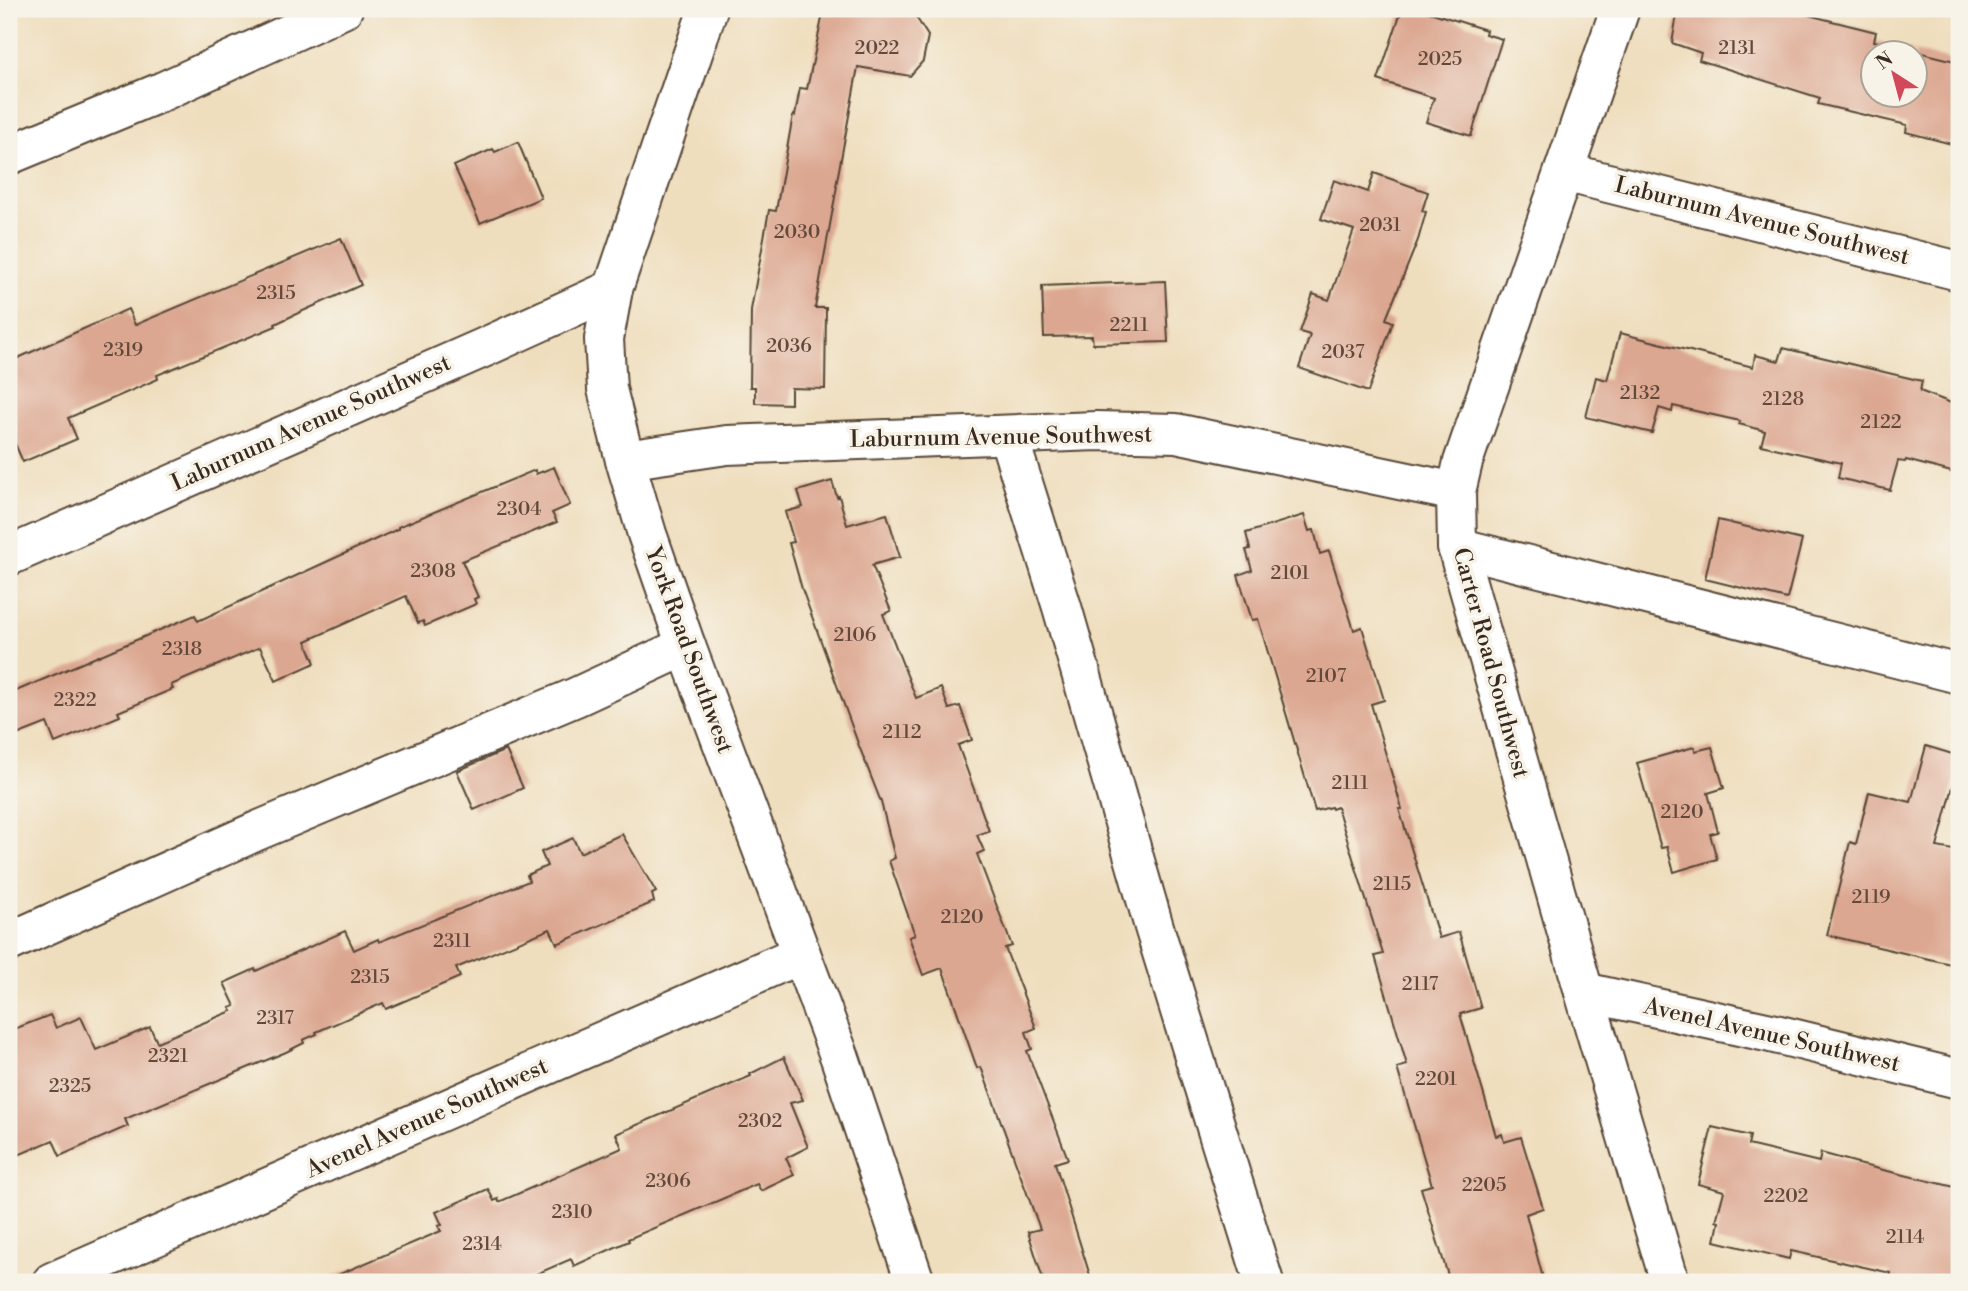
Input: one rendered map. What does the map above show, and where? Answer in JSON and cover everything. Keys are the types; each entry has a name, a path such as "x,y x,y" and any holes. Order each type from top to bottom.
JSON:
{"street":[{"path":"9,155 159,93 343,9"},
{"name":"York Road Southwest","path":"708,9 613,289 604,339 607,389 647,534 686,646 840,1058 905,1279"},
{"name":"Carter Road Southwest","path":"1620,9 1463,462 1456,492 1457,547 1670,1282"},
{"name":"Laburnum Avenue Southwest","path":"1564,172 1959,271"},
{"name":"Laburnum Avenue Southwest","path":"9,556 613,289"},
{"name":"Laburnum Avenue Southwest","path":"625,460 727,445 1097,431 1176,433 1456,492"},
{"path":"1008,435 1062,607 1154,927 1264,1282"},
{"path":"1457,547 1959,674"},
{"path":"9,942 257,831 576,697 686,646"},
{"name":"Avenel Avenue Southwest","path":"52,1282 801,954"},
{"name":"Avenel Avenue Southwest","path":"1584,992 1959,1079"}],"building":[{"path":"824,9 891,9 916,17 928,36 923,61 910,76 858,67 815,308 826,308 825,389 791,388 791,404 755,403 755,387 750,387 751,310 769,210 776,211 793,115 795,116 800,88 807,89"},
{"path":"1402,9 1420,9 1486,30 1485,34 1502,39 1471,136 1426,122 1434,98 1378,80"},
{"path":"1678,9 1784,9 1876,32 1875,38 1860,38 1860,108 1930,108 1930,55 1959,62 1959,146 1906,132 1907,125 1818,104 1820,98 1699,60 1701,53 1672,43"},
{"path":"518,142 541,198 480,223 454,166 493,149 495,152"},
{"path":"1374,173 1428,192 1422,211 1426,212 1418,240 1386,319 1393,322 1368,392 1299,368 1310,335 1300,332 1313,294 1329,300 1354,230 1321,219 1334,180 1368,192"},
{"path":"341,238 361,285 275,324 276,326 157,375 158,379 68,418 77,439 23,462 9,430 9,362 128,309 135,325"},
{"path":"1165,281 1168,342 1093,344 1092,336 1044,337 1042,286"},
{"path":"1620,333 1753,367 1755,355 1779,361 1783,348 1922,381 1920,391 1959,406 1959,474 1906,460 1898,461 1890,490 1838,478 1841,463 1761,445 1765,431 1739,424 1740,421 1673,406 1672,412 1659,408 1652,433 1586,417 1596,377 1607,380"},
{"path":"554,467 570,505 552,513 557,522 462,561 478,597 474,599 476,604 425,626 423,621 418,623 406,596 306,641 315,663 276,681 260,647 171,685 173,689 118,712 120,716 55,743 47,723 9,738 9,694 195,615 198,621 398,527 535,470 536,474"},
{"path":"832,481 847,525 887,514 900,557 872,565 891,611 883,614 916,698 941,688 949,709 960,706 972,740 958,745 989,831 977,835 984,851 977,854 1012,946 1005,948 1036,1028 1026,1032 1032,1049 1027,1051 1068,1159 1055,1163 1092,1282 1044,1282 1028,1232 1040,1229 981,1067 977,1068 942,968 923,975 909,937 915,935 889,861 895,858 881,802 802,589 789,543 794,542 785,512 803,507 798,491"},
{"path":"1304,515 1309,531 1314,530 1320,554 1329,551 1354,630 1362,627 1384,700 1371,704 1402,809 1399,809 1439,938 1459,932 1481,1008 1460,1014 1496,1136 1502,1134 1504,1142 1521,1137 1543,1208 1526,1214 1544,1282 1450,1282 1421,1188 1432,1185 1397,1068 1407,1065 1375,956 1383,954 1337,807 1315,811 1258,619 1252,620 1238,575 1252,570 1246,550 1250,549 1246,533"},
{"path":"1718,520 1802,540 1787,599 1705,579"},
{"path":"1926,746 1959,756 1937,847 1959,851 1959,966 1827,935 1850,842 1856,844 1869,792 1911,802"},
{"path":"1694,747 1695,751 1712,747 1724,788 1708,793 1718,832 1710,834 1717,859 1674,872 1667,847 1661,848 1637,763"},
{"path":"506,750 523,788 474,810 457,771"},
{"path":"622,834 656,892 652,894 654,902 557,944 550,929 456,968 460,977 386,1009 383,1003 316,1032 317,1034 303,1040 304,1043 286,1052 125,1119 128,1126 60,1156 53,1140 9,1159 9,1031 50,1015 56,1028 81,1017 96,1050 150,1027 157,1042 232,1011 230,1008 235,1006 224,983 255,969 256,971 345,931 354,950 378,939 379,942 529,881 527,875 547,866 541,852 573,838 580,853"},
{"path":"784,1057 803,1100 790,1103 808,1147 786,1158 794,1175 761,1191 757,1184 628,1239 629,1241 574,1266 571,1259 518,1282 321,1282 441,1231 438,1226 442,1225 436,1212 488,1189 494,1201 498,1199 499,1202 622,1148 616,1134 751,1076 750,1074"},
{"path":"1712,1127 1750,1136 1748,1145 1819,1162 1821,1153 1959,1188 1959,1282 1889,1282 1891,1273 1791,1251 1789,1259 1715,1241 1719,1222 1716,1221 1724,1191 1698,1184"}]}
